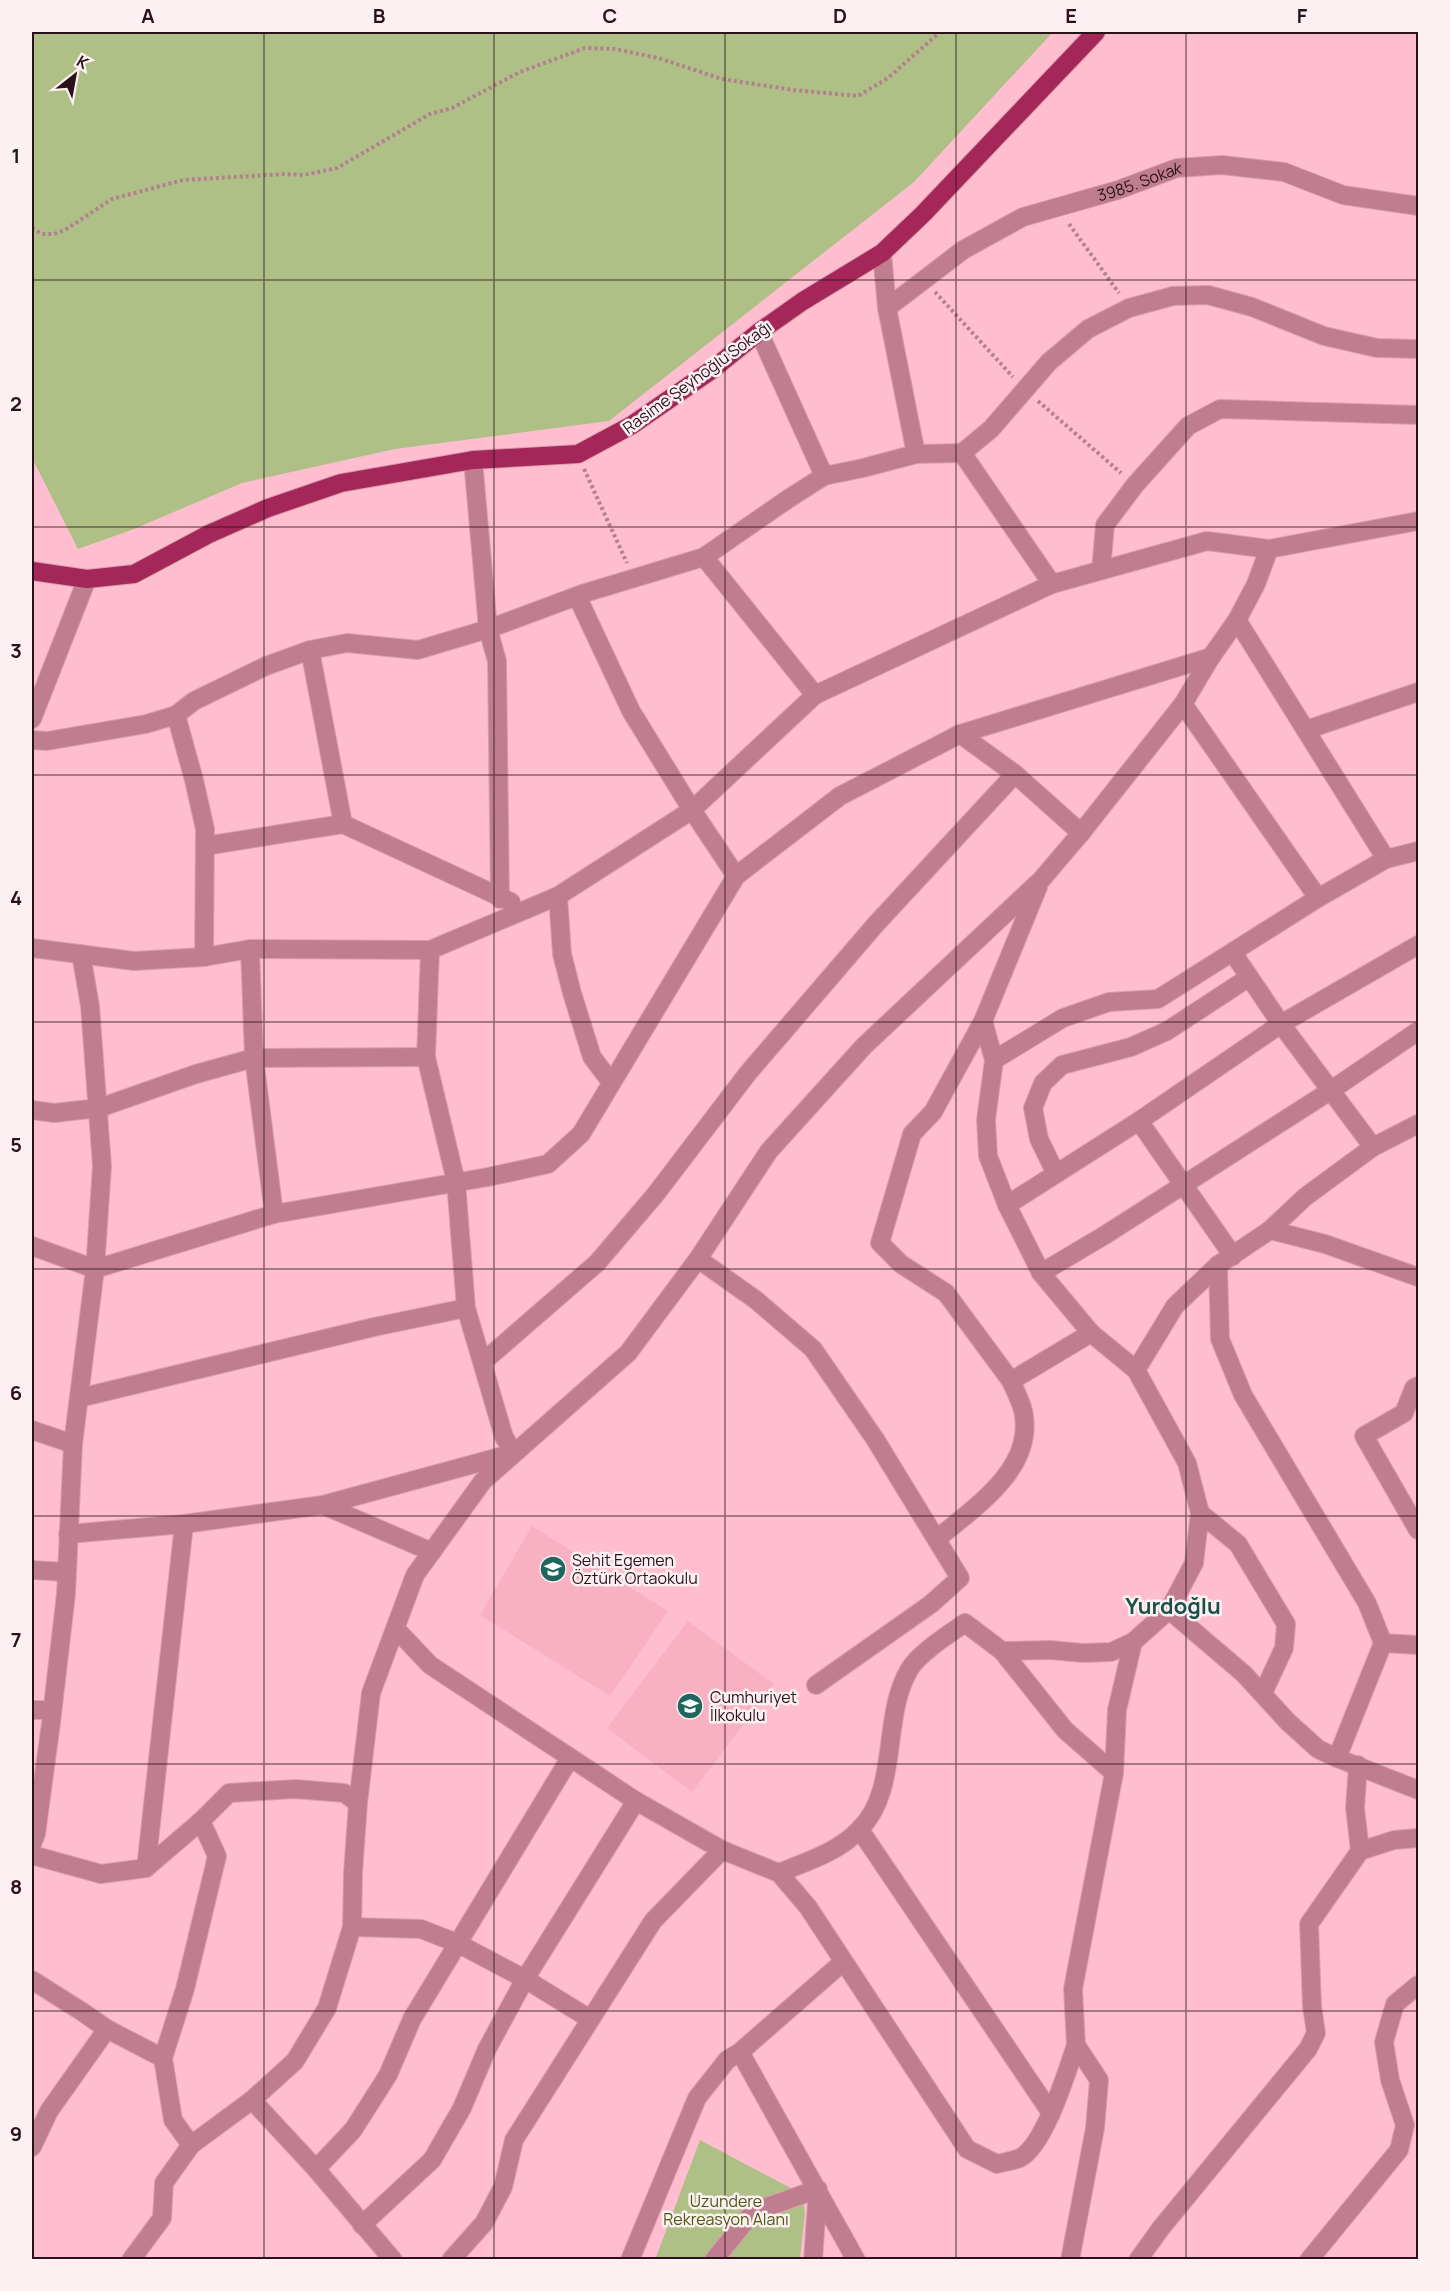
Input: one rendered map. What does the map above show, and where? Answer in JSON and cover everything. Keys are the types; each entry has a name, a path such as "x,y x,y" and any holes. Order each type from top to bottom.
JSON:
{"main road":[{"name":"Rasime Şeyhoğlu Sokağı","path":"32,571 87,579 134,574 209,534 268,508 341,483 473,460 578,454 632,425 713,369 803,301 882,253 923,214 1096,32"}],"street":[{"name":"3985. Sokak","path":"887,308 963,250 1023,217 1119,190 1178,168 1222,165 1284,172 1343,195 1419,206"},
{"path":"882,253 887,308 916,454"},
{"path":"32,740 47,741 102,732 146,724 176,715 194,701 266,666 310,650 347,643 418,650 488,629 577,596 704,557 824,476 916,454 962,453 991,429 1049,362 1089,329 1130,308 1173,296 1208,295 1252,307 1324,336 1377,348 1419,349"},
{"path":"759,332 824,476"},
{"path":"1101,570 1106,525 1129,493 1188,426 1220,409 1419,416"},
{"path":"962,453 1052,584"},
{"path":"473,460 488,629 497,661 500,898"},
{"path":"32,948 134,961 204,957 250,950 430,950 558,896 692,810 815,695 1052,584 1207,541 1269,549 1419,521"},
{"path":"131,2259 162,2218 164,2183 192,2145 252,2100 295,2061 327,2008 352,1927 358,1803 371,1693 415,1575 483,1481 628,1353 698,1259 769,1151 864,1046 1041,880 1081,833 1184,704 1211,657 1237,620 1256,584 1269,549"},
{"path":"704,557 815,695"},
{"path":"32,719 87,579"},
{"path":"577,596 630,711 736,876"},
{"path":"1237,620 1386,859"},
{"path":"310,650 343,824"},
{"path":"32,1246 95,1269 274,1214 548,1164 580,1134 736,876 840,796 960,734 1211,657"},
{"path":"1306,730 1419,692"},
{"path":"1184,704 1318,898"},
{"path":"176,715 205,829 204,957"},
{"path":"960,734 1014,774 1081,833"},
{"path":"483,1362 597,1263 655,1195 748,1073 876,924 1014,774"},
{"path":"205,846 343,824 500,898 530,908"},
{"path":"994,1060 1063,1017 1109,1002 1158,999 1318,898 1386,859 1419,851"},
{"path":"937,1539 999,1486 1022,1451 1024,1415 1011,1381 946,1293 901,1264 880,1243 912,1134 933,1112 983,1021 1041,880"},
{"path":"558,896 562,954 572,993 592,1057 611,1082"},
{"path":"1007,1205 1139,1121 1281,1024 1419,945"},
{"path":"250,950 254,1058 274,1214"},
{"path":"430,950 426,1057 456,1182 466,1308 504,1437 514,1453"},
{"path":"1233,953 1281,1024 1373,1148"},
{"path":"32,1844 36,1834 66,1594 73,1444 95,1269 102,1166 90,1006 81,954"},
{"path":"1056,1174 1039,1139 1033,1108 1043,1083 1062,1065 1131,1047 1167,1031 1248,978"},
{"path":"983,1021 994,1060 986,1120 988,1156 1007,1205 1041,1273 1090,1333 1136,1370 1187,1463 1200,1513 1194,1563 1169,1610 1133,1642 1111,1652 1002,1651"},
{"path":"1041,1273 1105,1235 1419,1030"},
{"path":"32,1110 54,1113 99,1108 196,1074 254,1058 426,1057"},
{"path":"1139,1121 1182,1184 1226,1260 1220,1339 1243,1395 1367,1604 1383,1643 1337,1758"},
{"path":"1136,1370 1175,1306 1226,1260 1270,1230 1305,1197 1373,1148 1419,1124"},
{"path":"1270,1230 1325,1244 1419,1277"},
{"path":"698,1259 756,1300 813,1349 875,1439 960,1578 931,1604 816,1685"},
{"path":"79,1398 374,1327 466,1308"},
{"path":"1011,1381 1090,1333"},
{"path":"1419,1386 1414,1388 1404,1413 1364,1436 1419,1530"},
{"path":"32,1430 73,1444"},
{"path":"68,1534 184,1524 323,1505 514,1453"},
{"path":"323,1505 432,1552"},
{"path":"1200,1513 1239,1544 1286,1624 1284,1648 1263,1693"},
{"path":"146,1868 184,1524"},
{"path":"32,1570 66,1572"},
{"path":"1169,1610 1263,1693 1288,1722 1318,1749 1419,1790"},
{"path":"779,1873 836,1850 860,1830 876,1807 884,1781 895,1702 910,1668 941,1639 965,1623 1002,1651 1065,1730 1114,1773"},
{"path":"396,1629 430,1665 636,1801 722,1850 779,1873 808,1907 967,2149 997,2164 1021,2157 1037,2140 1051,2113 1076,2044 1073,1989 1114,1773 1117,1710 1133,1642"},
{"path":"1383,1643 1419,1645"},
{"path":"32,1710 52,1710"},
{"path":"316,2169 353,2130 388,2075 412,2019 570,1758"},
{"path":"1358,1765 1355,1808 1360,1851"},
{"path":"32,1855 101,1874 146,1868 229,1794 295,1789 344,1793 358,1803"},
{"path":"362,2225 432,2160 462,2108 487,2049 525,1979 636,1801"},
{"path":"192,2145 173,2120 163,2058 185,1989 217,1856 201,1821"},
{"path":"860,1830 1051,2113"},
{"path":"1138,2259 1308,2049 1316,2033 1312,2006 1309,1924 1360,1851 1394,1840 1419,1838"},
{"path":"451,2259 484,2223 503,2187 514,2140 653,1921 722,1850"},
{"path":"352,1927 421,1929 457,1943 525,1979 590,2019"},
{"path":"630,2259 697,2098 727,2060 740,2052 843,1962"},
{"path":"32,1980 107,2029 163,2058"},
{"path":"1309,2259 1399,2150 1412,2128 1390,2080 1384,2042 1395,2004 1419,1985"},
{"path":"32,2147 48,2111 107,2029"},
{"path":"1070,2259 1095,2128 1099,2080 1076,2044"},
{"path":"740,2052 856,2259"},
{"path":"252,2100 316,2169 393,2259"},
{"path":"714,2259 753,2212 818,2189"},
{"path":"813,2259 818,2189"}],"path":[{"path":"32,228 42,234 54,234 65,230 112,199 183,180 304,175 337,168 430,114 452,108 520,72 585,48 615,49 658,58 722,79 805,92 858,96 888,78 940,32"},
{"path":"1058,208 1130,308"},
{"path":"578,454 633,578"}],"shaded area":[{"name":"Şehit Egemen Öztürk Ortaokulu","path":"532,1526 668,1611 610,1696 480,1615"},
{"name":"Cumhuriyet İlkokulu","path":"688,1621 774,1684 692,1792 607,1728"}],"green space":[{"path":"32,32 1053,32 914,182 609,421 395,449 242,483 134,529 78,549 32,458"},
{"name":"Uzundere Rekreasyon Alanı","path":"700,2140 802,2194 805,2213 800,2259 655,2260"}],"place":[{"name":"Şehit Egemen Öztürk Ortaokulu","path":"553,1569"},
{"name":"Cumhuriyet İlkokulu","path":"690,1706"}],"district":[{"name":"Yurdoğlu","path":"1173,1606"}]}
